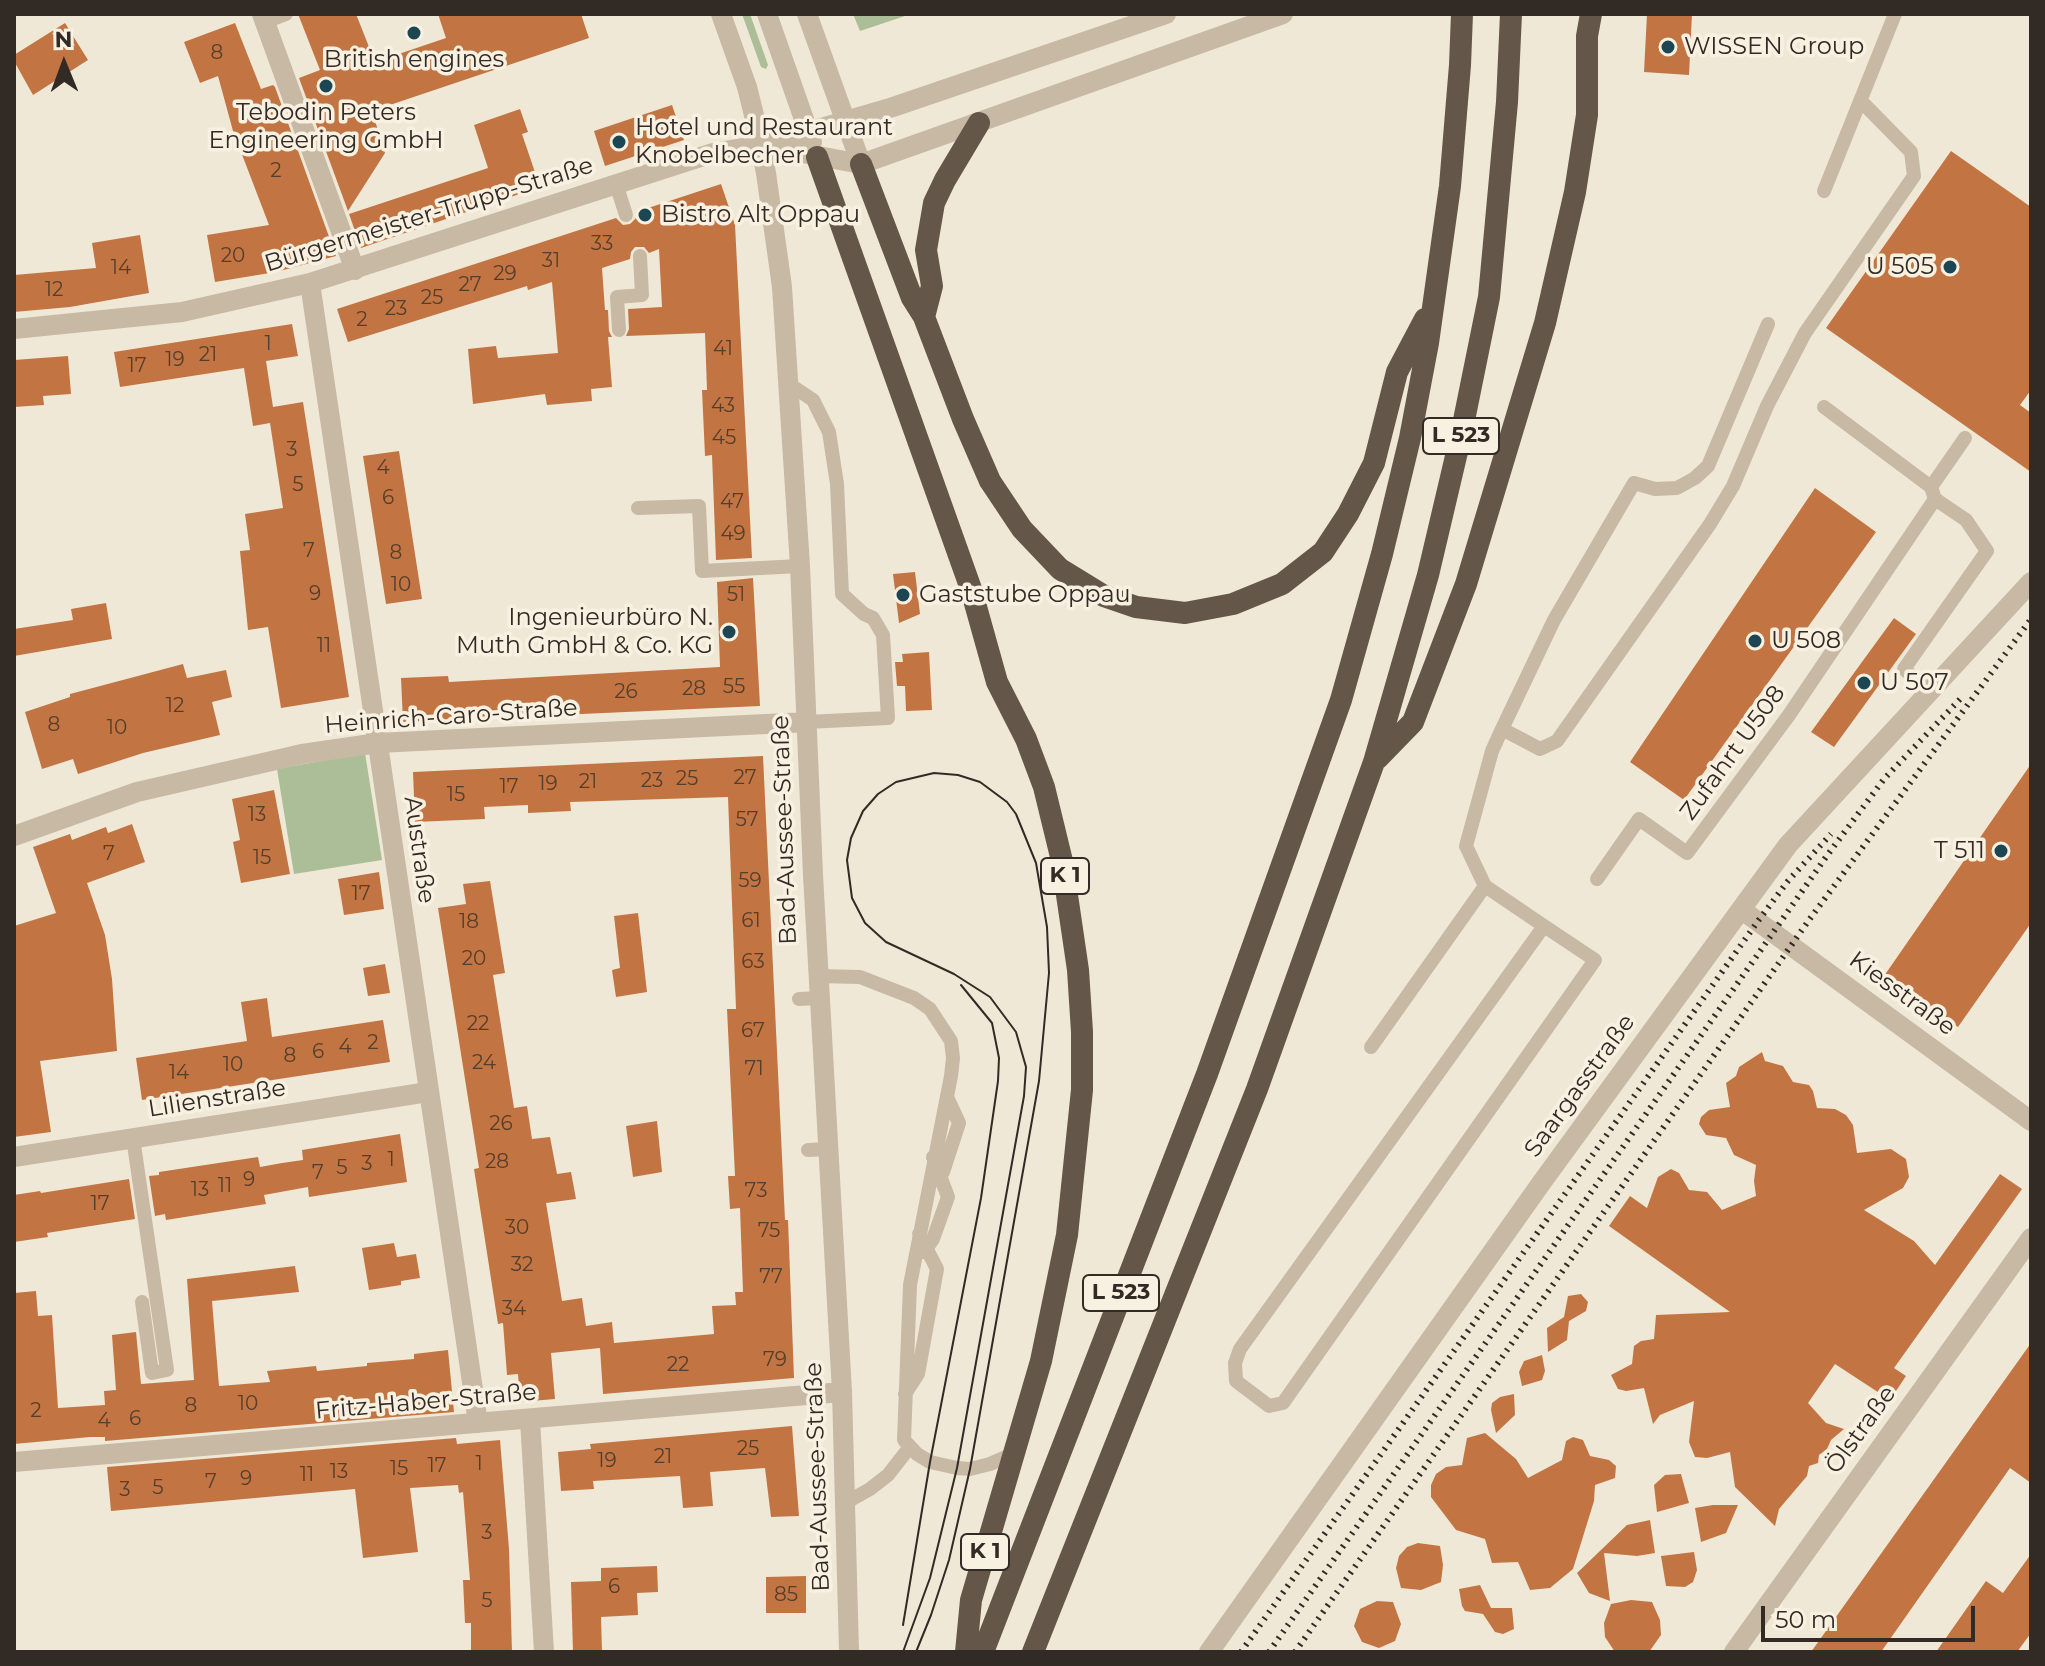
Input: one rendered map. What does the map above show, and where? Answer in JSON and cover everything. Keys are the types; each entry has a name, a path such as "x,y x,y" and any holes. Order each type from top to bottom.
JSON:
{"highway":[{"name":"L 523","path":"983,1652 1207,1074 1341,700 1382,554 1410,438 1434,304 1450,186 1462,14"},
{"name":"L 523","path":"1033,1652 1257,1089 1374,762 1428,575 1489,297 1507,102 1511,14"},
{"path":"1374,762 1413,722 1466,584 1545,323 1575,192 1587,115 1589,25 1571,14"},
{"path":"924,317 932,286 926,250 934,203 979,123"},
{"name":"K 1","path":"817,157 966,575 997,682 1035,758 1062,861 1071,920 1082,1032 1082,1090 1067,1235 1041,1361 971,1600 966,1652"},
{"path":"861,164 912,298 924,317 990,481 1022,529 1060,569 1104,596 1136,607 1185,613 1233,604 1282,584 1323,552 1348,514 1374,463 1397,372 1434,304"}],"street":[{"name":"Bad-Aussee-Straße","path":"721,14 747,87 760,145 782,287 800,566 818,976 809,998 818,1150 842,1392 849,1652"},
{"name":"K 1","path":"767,14 817,157"},
{"path":"807,14 861,164"},
{"name":"Bürgermeister-Trupp-Straße","path":"14,329 182,312 310,283 713,153 760,145 847,121 1166,14"},
{"name":"Bürgermeister-Trupp-Straße","path":"760,145 861,164 1283,14"},
{"path":"264,18 355,270"},
{"name":"Austraße","path":"310,283 478,1423"},
{"name":"Saargasstraße","path":"1209,1652 1542,1182 1788,845 2031,582"},
{"name":"Heinrich-Caro-Straße","path":"14,836 137,792 302,754 378,743 807,722"},
{"name":"Kiesstraße","path":"1742,910 2031,1121"},
{"name":"Lilienstraße","path":"14,1157 428,1092"},
{"name":"Ölstraße","path":"1734,1652 2031,1238"},
{"name":"Fritz-Haber-Straße","path":"14,1462 842,1392"},
{"path":"530,1420 544,1652"}],"lane":[{"path":"264,18 286,14"},
{"path":"1824,191 1895,14"},
{"path":"1502,729 1540,749 1557,741 1710,524 1733,486 1767,406 1805,333 1914,176 1911,152 1861,101"},
{"path":"616,184 626,215"},
{"path":"619,330 617,297 642,295 640,256"},
{"path":"1544,926 1240,1349 1235,1363 1236,1381 1269,1406 1283,1403 1595,960 1485,886 1466,846 1492,751 1554,620 1634,483 1655,489 1677,488 1708,466 1768,324"},
{"path":"789,384 813,400 829,432 837,484 842,594 873,618 883,635 888,718 807,722"},
{"path":"1824,407 1966,520 1987,551 1904,669 1929,691"},
{"path":"1933,493 1965,438"},
{"name":"Zufahrt U508","path":"1597,879 1639,819 1687,853 1789,715 1933,493"},
{"path":"638,508 699,506 702,571 800,566"},
{"path":"1371,1047 1485,886"},
{"path":"818,976 860,977 914,998 930,1009 951,1041 953,1058 947,1097 910,1285 904,1431 909,1448 930,1462 957,1468 970,1469 990,1464 1013,1454"},
{"path":"926,1195 940,1175 959,1123 947,1097"},
{"path":"133,1138 167,1370 152,1373 142,1302"},
{"path":"913,1269 933,1239 948,1197 933,1157"},
{"path":"905,1394 918,1374 937,1269 919,1234"},
{"path":"847,1502 888,1475 909,1448"}],"green space":[{"path":"742,14 750,14 768,65 766,69 761,67"},
{"path":"853,14 911,14 860,31"},
{"path":"365,753 382,860 294,874 277,769"}],"building":[{"path":"298,14 356,14 375,62 446,38 438,14 581,14 589,38 372,111 385,153 348,211 299,78 320,70"},
{"name":"WISSEN Group","path":"1647,14 1692,14 1689,75 1644,72"},
{"path":"65,23 88,60 33,95 14,61 14,55"},
{"path":"235,23 261,89 275,87 336,256 276,272 215,282 207,235 269,225 233,131 218,76 200,83 184,42"},
{"path":"672,105 684,140 605,166 594,131"},
{"path":"520,109 528,132 522,134 540,187 361,248 349,214 488,168 474,125"},
{"name":"U 505","path":"1951,151 2031,207 2031,390 2020,405 2031,413 2031,472 1826,328"},
{"path":"721,184 735,225 752,558 716,560 712,455 705,456 702,390 707,390 705,333 626,336 629,329 628,309 662,307 659,249 649,253 644,247 635,247 630,259 602,268 605,310 608,310 612,337 608,337 612,387 591,389 592,401 547,405 545,394 473,404 468,349 496,346 498,358 558,353 552,282 528,290 527,286 348,342 337,309 616,218 623,225 630,224 636,218 636,212"},
{"path":"140,235 149,293 70,307 14,312 14,275 96,268 92,243"},
{"path":"292,324 298,356 266,361 273,407 303,402 349,697 281,708 268,627 248,630 240,551 250,550 245,514 283,508 270,423 253,426 244,368 120,387 114,352"},
{"path":"68,356 71,394 43,396 44,405 14,407 14,360"},
{"path":"399,451 422,599 386,604 363,456"},
{"name":"U 508","path":"1815,488 1876,532 1684,800 1630,762"},
{"path":"915,572 920,614 899,623 893,574"},
{"path":"753,578 760,706 403,722 401,678 448,676 449,682 720,667 717,582"},
{"path":"106,603 112,639 14,656 14,629 73,620 71,609"},
{"name":"U 507","path":"1894,618 1916,634 1834,747 1811,732"},
{"path":"929,652 932,710 906,711 905,686 897,686 895,662 903,662 902,654"},
{"path":"183,664 187,678 226,670 232,697 212,702 220,735 143,753 78,774 73,759 42,769 25,712 70,697 70,694"},
{"path":"763,756 794,1378 603,1394 600,1348 551,1353 555,1399 520,1402 518,1374 507,1375 503,1323 498,1324 474,1169 479,1168 438,908 466,904 463,884 490,881 505,973 493,975 514,1108 527,1106 532,1139 550,1137 557,1174 571,1172 576,1199 546,1203 562,1301 582,1298 586,1326 612,1322 614,1343 714,1334 712,1306 736,1305 735,1292 743,1292 740,1208 730,1209 728,1176 735,1176 727,1009 736,1009 728,797 570,802 571,811 528,813 528,805 484,807 485,819 415,822 413,772"},
{"name":"T 511","path":"2031,764 2031,923 1958,1027 1884,976"},
{"path":"274,790 290,874 241,883 233,842 240,840 232,799"},
{"path":"132,824 145,862 87,883 105,935 112,979 117,1051 40,1061 51,1132 14,1137 14,926 56,913 33,847 70,834 72,840 106,827 108,833"},
{"path":"379,872 384,909 344,915 338,879"},
{"path":"638,913 647,992 616,997 612,970 620,968 614,916"},
{"path":"385,964 390,993 368,996 363,968"},
{"path":"267,998 272,1037 383,1020 390,1062 142,1100 136,1058 247,1041 241,1002"},
{"path":"1762,1052 1765,1061 1783,1066 1793,1082 1809,1085 1817,1108 1835,1109 1846,1115 1853,1125 1857,1153 1891,1149 1906,1159 1909,1177 1903,1188 1864,1210 1914,1241 1935,1265 2000,1174 2022,1189 1894,1368 1906,1376 1890,1400 1835,1364 1808,1403 1826,1423 1844,1429 1819,1455 1818,1463 1809,1466 1807,1476 1779,1509 1775,1526 1735,1487 1730,1452 1707,1458 1695,1457 1689,1442 1694,1401 1660,1415 1653,1424 1644,1388 1618,1389 1611,1375 1632,1364 1634,1346 1641,1341 1654,1339 1656,1315 1730,1312 1609,1226 1630,1196 1647,1208 1658,1177 1671,1169 1679,1173 1689,1190 1707,1192 1722,1210 1756,1196 1756,1165 1734,1155 1726,1138 1706,1135 1699,1124 1701,1117 1709,1110 1730,1107 1726,1083 1736,1076 1739,1067"},
{"path":"657,1121 662,1172 633,1177 626,1126"},
{"path":"400,1134 407,1182 309,1197 308,1187 264,1195 266,1204 166,1220 165,1214 155,1216 149,1176 159,1175 159,1172 258,1157 260,1167 303,1160 302,1150"},
{"path":"129,1179 135,1219 47,1233 48,1237 14,1242 14,1195"},
{"path":"394,1243 397,1257 416,1254 420,1278 401,1281 401,1285 369,1290 362,1248"},
{"path":"295,1266 299,1292 212,1301 219,1386 270,1382 267,1371 316,1366 317,1371 367,1366 367,1363 414,1359 414,1354 448,1350 454,1412 105,1441 105,1437 90,1437 14,1444 14,1293 36,1291 38,1316 52,1315 58,1408 105,1405 104,1391 116,1390 112,1335 136,1332 141,1384 194,1380 187,1279"},
{"path":"1581,1294 1588,1302 1586,1311 1569,1321 1567,1340 1548,1352 1547,1328 1564,1317 1568,1296"},
{"path":"2031,1343 2031,1483 2010,1468 1881,1652 1811,1652"},
{"path":"1542,1355 1545,1371 1542,1380 1522,1386 1519,1372 1524,1361"},
{"path":"1514,1394 1515,1415 1496,1433 1492,1403 1500,1397"},
{"path":"792,1426 799,1516 771,1517 765,1468 710,1472 713,1506 683,1508 680,1476 593,1481 594,1489 561,1491 558,1452 591,1449 590,1444"},
{"path":"1485,1433 1516,1459 1528,1478 1562,1460 1566,1441 1573,1437 1583,1440 1590,1456 1609,1460 1616,1466 1615,1478 1595,1485 1594,1501 1573,1569 1550,1588 1530,1590 1518,1562 1492,1563 1485,1539 1456,1530 1431,1497 1431,1485 1436,1474 1446,1467 1462,1465 1467,1438"},
{"path":"456,1438 457,1444 500,1440 509,1549 512,1652 471,1652 471,1623 465,1623 463,1580 470,1580 463,1492 459,1493 458,1485 410,1488 418,1552 363,1558 355,1489 111,1511 107,1467"},
{"path":"1681,1474 1689,1503 1657,1512 1654,1485 1665,1475"},
{"path":"1738,1505 1726,1533 1701,1542 1695,1508"},
{"path":"1650,1520 1655,1553 1637,1556 1604,1553 1610,1601 1589,1593 1577,1573 1627,1525"},
{"path":"1418,1543 1440,1546 1443,1565 1441,1582 1421,1590 1401,1588 1396,1568 1399,1556 1407,1547"},
{"path":"1694,1552 1697,1570 1693,1582 1685,1587 1666,1586 1661,1556"},
{"path":"2031,1554 2031,1633 2017,1652 1936,1652 1986,1581 2003,1593"},
{"path":"657,1566 658,1592 637,1593 638,1615 601,1617 602,1652 573,1652 571,1582 601,1581 601,1568"},
{"path":"806,1576 806,1613 766,1613 766,1577"},
{"path":"1480,1585 1491,1608 1512,1608 1514,1629 1503,1634 1495,1632 1483,1614 1465,1611 1459,1589"},
{"path":"1631,1600 1652,1602 1660,1620 1661,1635 1649,1652 1615,1652 1605,1637 1604,1623 1611,1604"},
{"path":"1377,1601 1393,1602 1401,1624 1395,1641 1379,1648 1362,1642 1354,1626 1360,1609"}],"tram line":[{"path":"903,1652 930,1578 957,1468 1024,1096 1026,1067 1016,1032 990,997 954,974 886,942 865,923 852,898 847,860 851,838 863,811 878,794 896,782 934,773 958,775 980,782 1007,802 1016,814 1036,863 1047,927 1049,973 1039,1081 970,1469 949,1560 916,1652"},
{"path":"903,1625 930,1462 981,1198 998,1081 999,1058 992,1023 961,985"}],"railway":[{"path":"1295,1652 1809,920 2031,619"},
{"path":"1269,1652 1826,857 1884,779 1964,695"},
{"path":"1241,1652 1758,921 1788,881 1831,834"}],"place":[{"name":"British engines","path":"414,33"},
{"name":"WISSEN Group","path":"1668,47"},
{"name":"Tebodin Peters Engineering GmbH","path":"326,86"},
{"name":"Hotel und Restaurant Knobelbecher","path":"619,142"},
{"name":"Bistro Alt Oppau","path":"645,215"},
{"name":"U 505","path":"1950,267"},
{"name":"Gaststube Oppau","path":"903,595"},
{"name":"Ingenieurbüro N. Muth GmbH & Co. KG","path":"729,632"},
{"name":"U 508","path":"1755,641"},
{"name":"U 507","path":"1864,683"},
{"name":"T 511","path":"2001,851"}]}
